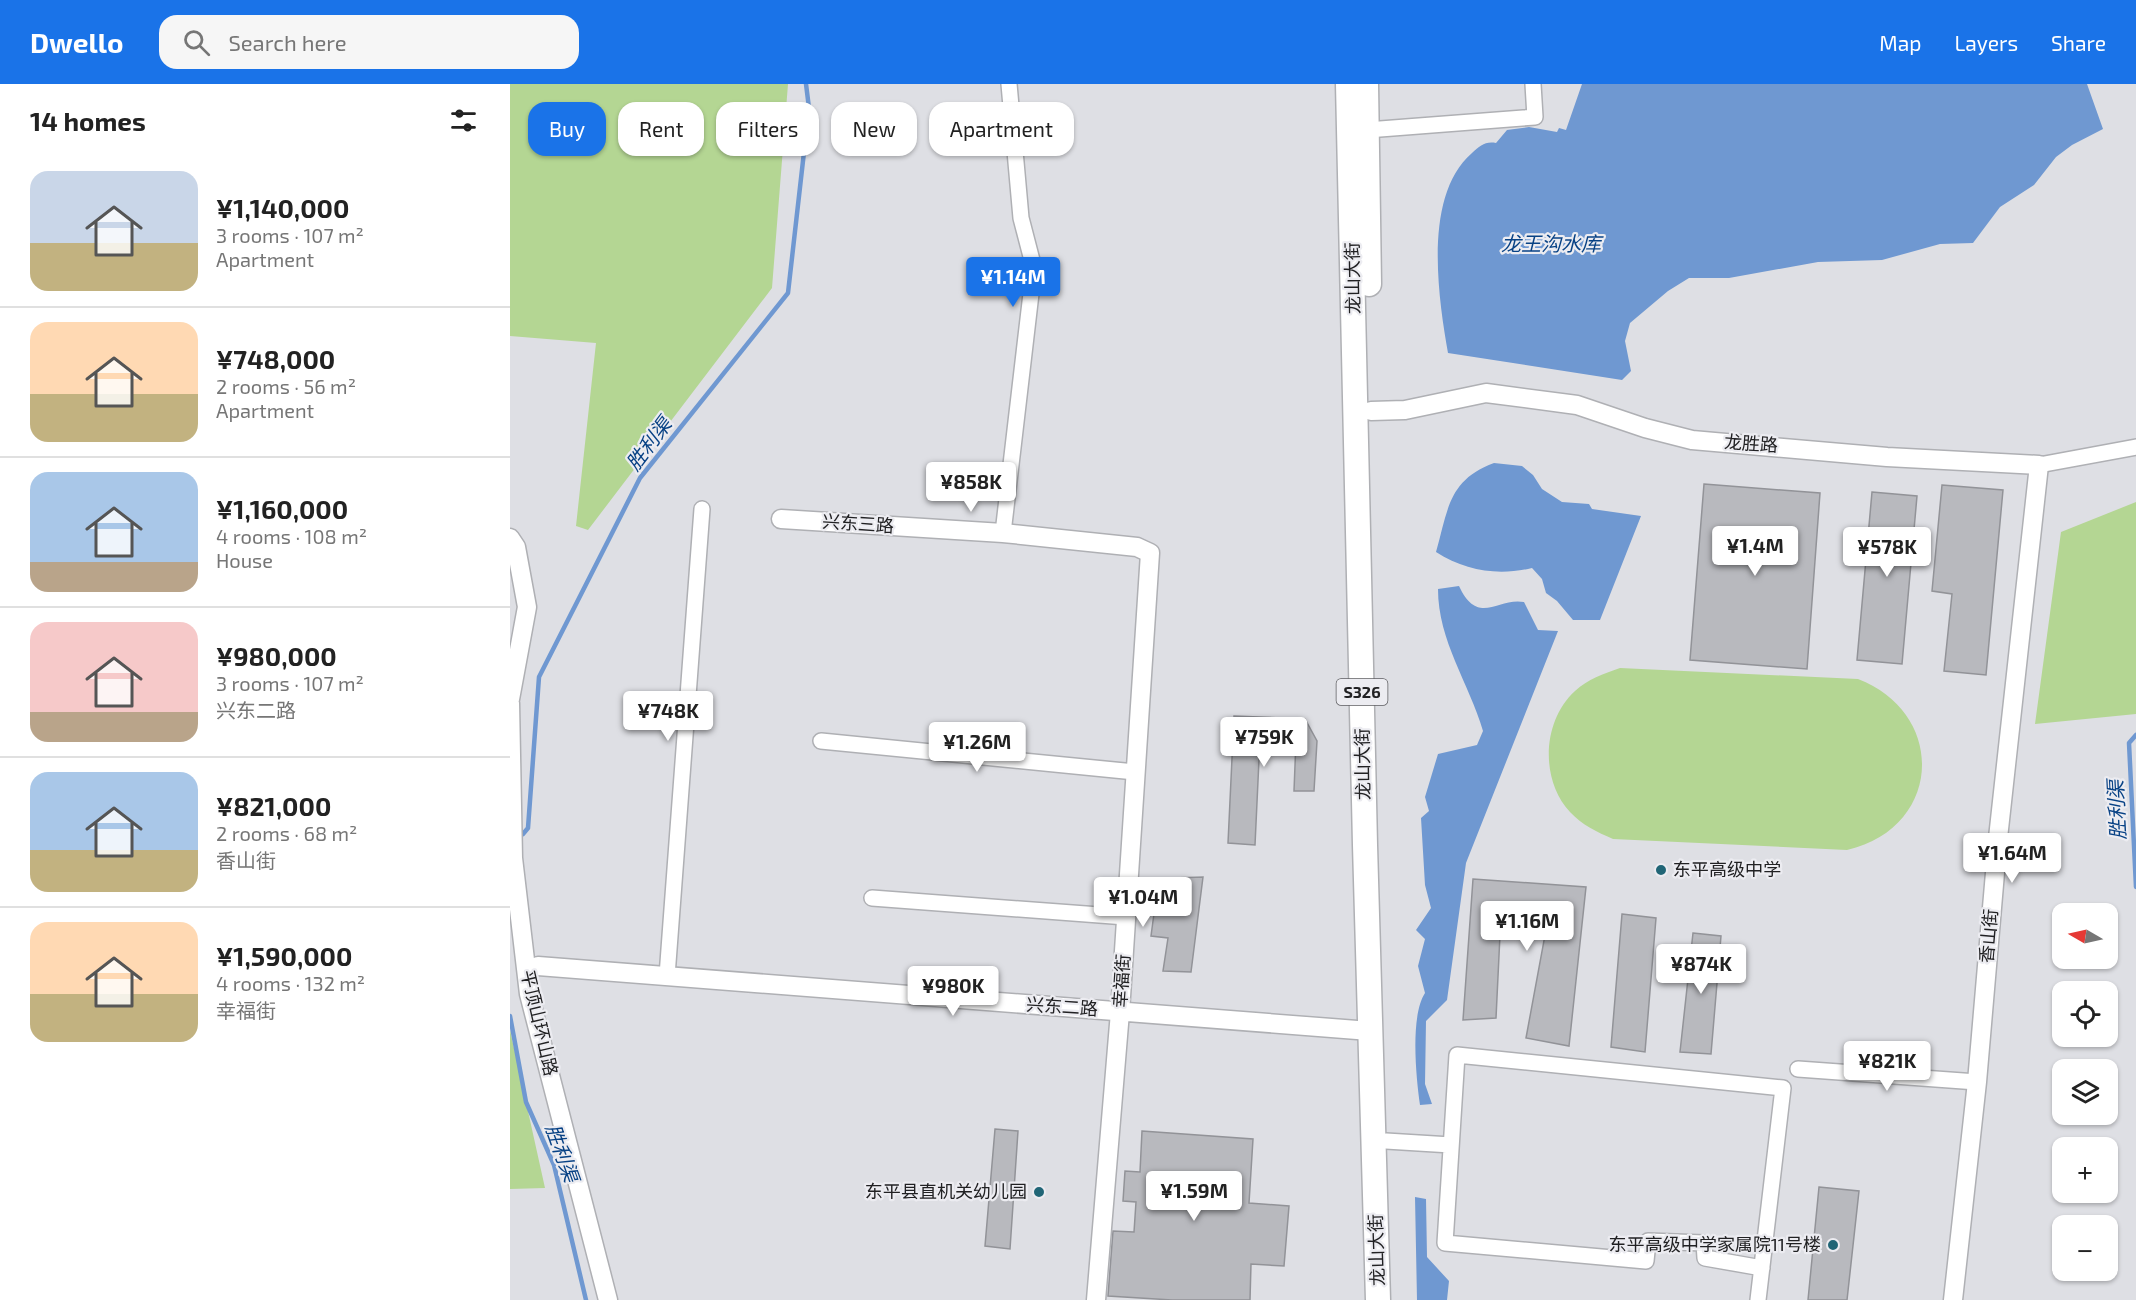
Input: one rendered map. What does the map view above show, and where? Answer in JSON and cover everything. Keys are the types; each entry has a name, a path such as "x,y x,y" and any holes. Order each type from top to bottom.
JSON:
{"main road":[{"name":"龙山大街","path":"1348,84 1378,1300"},
{"name":"龙山大街","path":"1366,84 1377,844 1391,1300"}],"street":[{"path":"1004,533 1034,268 1021,218 1009,84"},
{"path":"1367,130 1535,117 1533,84"},
{"name":"龙胜路","path":"1371,411 1405,410 1486,393 1577,405 1645,428 1692,440 1887,457 2039,465 2136,447"},
{"name":"香山街","path":"1953,1300 1977,1082 1998,838 2039,465"},
{"path":"667,976 702,509"},
{"name":"兴东三路","path":"781,519 1004,533 1137,547 1150,553"},
{"name":"平顶山环山路","path":"510,538 516,547 527,607 510,701 513,858 530,994 608,1300"},
{"name":"幸福街","path":"1096,1300 1120,1012 1150,553"},
{"path":"821,741 1136,772"},
{"path":"872,898 1126,917"},
{"name":"兴东二路","path":"538,966 1370,1031"},
{"path":"1758,1300 1762,1268 1783,1088 1457,1055 1445,1242 1646,1261 1648,1241 1704,1244 1705,1258 1762,1268"},
{"path":"1798,1069 1977,1082"},
{"path":"1386,1141 1451,1145"}],"green space":[{"path":"510,84 788,84 787,102 716,102 716,156 782,156 772,288 588,530 576,526 596,343 510,336"},
{"path":"2136,502 2136,714 2035,724 2061,532"},
{"path":"1620,668 1858,679 1887,695 1908,717 1919,743 1922,769 1916,795 1901,819 1878,838 1847,850 1613,839 1580,821 1560,799 1553,784 1549,751 1556,718 1575,691 1585,683"},
{"path":"510,1030 545,1188 510,1189"}],"water":[{"name":"龙王沟水库","path":"1582,84 2087,84 2103,129 2072,145 2056,157 2034,185 2000,207 1973,243 1940,244 1882,260 1818,262 1729,278 1689,278 1668,291 1630,323 1625,341 1631,371 1622,380 1448,353 1438,276 1438,247 1440,220 1446,194 1456,171 1478,148 1486,143 1496,143 1507,130 1529,127 1557,132 1559,128 1566,130"},
{"path":"1494,463 1522,466 1533,475 1542,489 1562,502 1589,504 1592,509 1641,516 1600,620 1573,620 1557,601 1546,593 1542,579 1532,568 1507,572 1482,570 1459,564 1436,552 1452,498 1467,478"},
{"path":"1459,586 1466,598 1481,608 1524,602 1538,630 1558,631 1466,863 1447,1000 1426,1021 1425,1084 1432,1104 1420,1105 1416,1031 1420,1003 1425,993 1418,966 1425,939 1416,930 1431,908 1425,885 1421,818 1429,811 1425,797 1438,754 1477,745 1483,731 1449,644 1439,608 1438,589"},
{"path":"1415,1197 1426,1199 1427,1257 1449,1281 1447,1300 1417,1300"}],"building":[{"path":"1704,484 1820,493 1807,669 1690,660"},
{"path":"1942,485 2003,490 1986,675 1944,671 1952,594 1932,591"},
{"path":"1872,492 1917,496 1902,664 1857,660"},
{"path":"1234,716 1305,719 1317,741 1314,791 1294,791 1296,740 1260,738 1255,845 1228,843"},
{"path":"1203,877 1191,972 1163,971 1168,938 1151,936 1155,906 1171,908 1173,878"},
{"path":"1473,879 1586,887 1569,1046 1526,1038 1548,919 1501,914 1496,1018 1463,1020"},
{"path":"1622,914 1656,918 1645,1052 1611,1047"},
{"path":"1693,933 1721,936 1711,1054 1680,1052"},
{"path":"995,1129 1018,1131 1010,1249 985,1246"},
{"path":"1142,1131 1253,1139 1249,1203 1289,1206 1284,1266 1251,1264 1250,1300 1172,1300 1108,1296 1113,1231 1134,1232 1136,1202 1123,1201 1125,1171 1140,1172"},
{"name":"东平高级中学家属院11号楼","path":"1819,1187 1859,1191 1847,1300 1808,1300"}],"waterway":[{"name":"胜利渠","path":"523,834 528,828 539,677 640,478 788,293 809,108 806,84"},
{"name":"胜利渠","path":"2136,735 2129,743 2136,887"},
{"name":"胜利渠","path":"510,1016 526,1102 554,1165 586,1300"}],"place":[{"name":"东平高级中学","path":"1661,870"},
{"name":"东平县直机关幼儿园","path":"1039,1192"},
{"name":"东平高级中学家属院11号楼","path":"1833,1245"}]}
